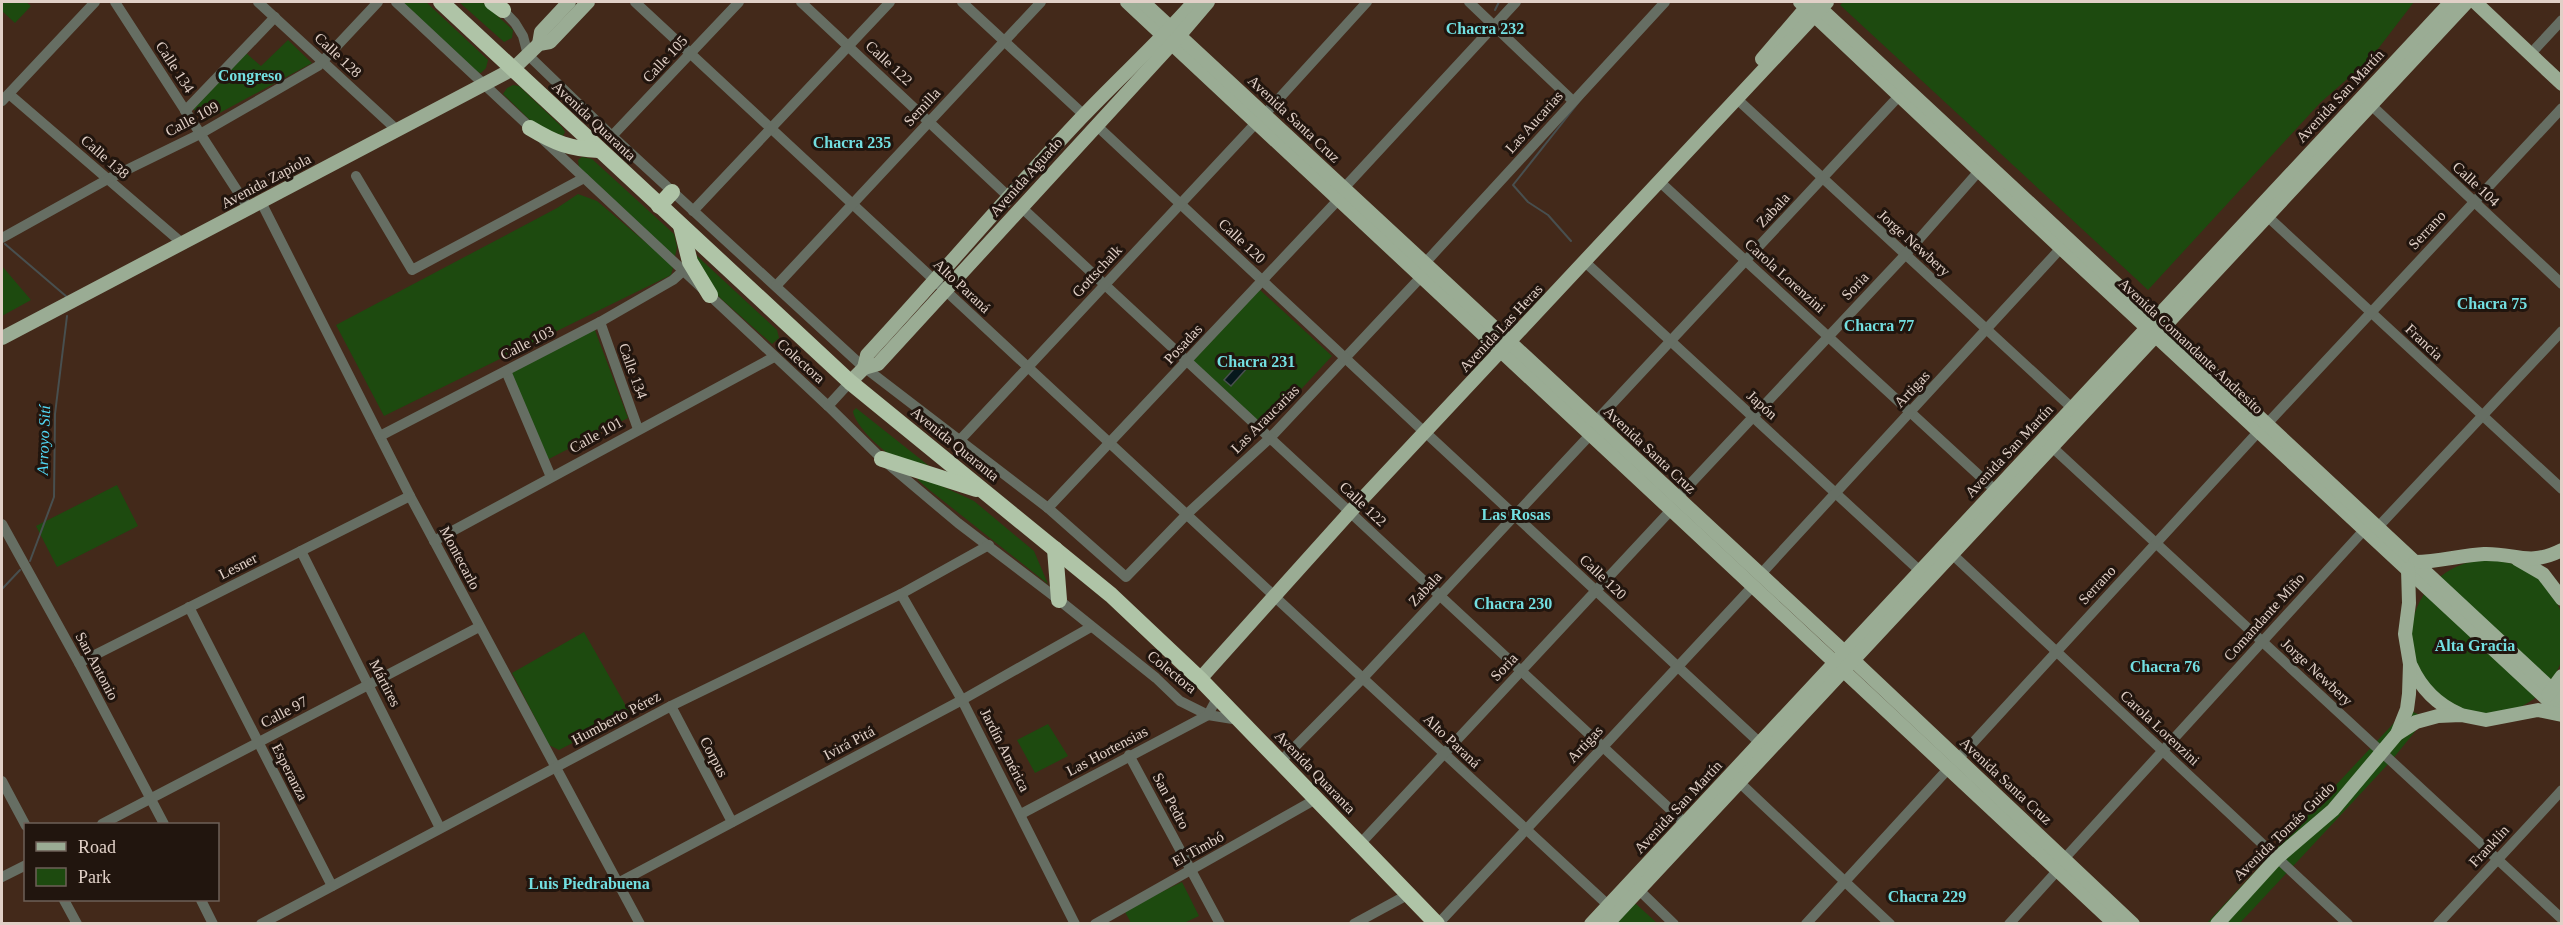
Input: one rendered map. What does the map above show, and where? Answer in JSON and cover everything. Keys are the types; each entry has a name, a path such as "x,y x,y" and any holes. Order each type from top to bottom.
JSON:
{"highway":[{"name":"Avenida Quaranta","path":"441,2 850,382 1111,595 1198,676 1438,924"},
{"path":"530,128 552,141 575,149 599,150"},
{"path":"659,206 672,192"},
{"path":"681,226 690,262 710,295"},
{"path":"882,459 983,491"},
{"path":"1055,549 1059,600"}],"main road":[{"name":"Avenida Zapiola","path":"539,44 541,32 569,2"},
{"name":"Avenida Zapiola","path":"2,338 513,69 539,44 550,42 588,2"},
{"name":"Avenida Santa Cruz","path":"1127,2 1171,36 2061,865 2133,924"},
{"name":"Avenida Santa Cruz","path":"1143,2 1171,36"},
{"name":"Avenida Aguado","path":"940,286 1021,207 1096,125 1171,36 1194,2"},
{"name":"Avenida Aguado","path":"850,382 864,368 878,364 1010,196 1083,115 1208,2"},
{"name":"Avenida San Martín","path":"1591,924 1760,742 1952,554 2052,447 2155,328 2451,2"},
{"name":"Avenida San Martín","path":"1607,924 1739,782 1920,571 1995,490 2072,408 2267,216 2467,2"},
{"path":"2475,2 2562,84"},
{"path":"2488,2 2562,71"},
{"name":"Avenida Comandante Andresito","path":"1813,5 1899,96 2061,248 2155,328"},
{"name":"Avenida Comandante Andresito","path":"1813,5 2155,328 2553,695 2562,714"},
{"name":"Avenida Las Heras","path":"1503,345 1585,262 1737,99 1813,5"},
{"name":"Avenida Las Heras","path":"1198,676 1813,5"},
{"name":"Avenida Tomás Guido","path":"2516,559 2548,557 2562,550"},
{"name":"Avenida Tomás Guido","path":"2562,599 2543,574 2516,559 2500,555 2469,556 2411,566 2406,649 2410,664 2425,690 2439,704 2461,715 2480,719 2499,719 2538,710 2562,714"},
{"name":"Avenida Tomás Guido","path":"2407,619 2410,607 2427,580 2448,564 2469,556"},
{"name":"Avenida Tomás Guido","path":"2397,734 2407,709 2410,664"},
{"path":"2524,712 2553,695 2562,676"},
{"name":"Avenida Tomás Guido","path":"2217,924 2277,858 2333,810 2380,751 2397,734 2426,718 2461,715"},
{"name":"Avenida Santa Cruz","path":"2061,865 2115,924"}],"street":[{"path":"5,97 95,2"},
{"name":"Calle 134","path":"115,2 200,134 255,205"},
{"name":"Calle 128","path":"258,2 397,130"},
{"name":"Calle 109","path":"2,238 108,179 200,134 324,62 378,2"},
{"name":"Colectora","path":"396,2 882,459 958,523 1156,678 1178,699 1208,715"},
{"name":"Alto Paraná","path":"635,2 1608,905"},
{"name":"Calle 105","path":"612,136 739,2"},
{"name":"Calle 122","path":"801,2 1010,196"},
{"path":"693,211 890,2"},
{"path":"962,2 1083,115"},
{"name":"Semilla","path":"776,286 1041,2"},
{"name":"Gottschalk","path":"960,440 1367,2"},
{"path":"1469,2 1573,101"},
{"name":"Posadas","path":"1048,508 1263,281 1516,2"},
{"name":"Las Aucarias","path":"1423,270 1573,101 1665,2"},
{"path":"496,4 523,36 528,55 672,192 864,368 1048,508"},
{"path":"186,111 275,17"},
{"path":"2536,48 2562,20"},
{"name":"Zabala","path":"1280,762 1440,596 1670,342 1899,96"},
{"name":"Calle 138","path":"5,97 108,179 182,243"},
{"name":"Jorge Newbery","path":"1737,99 2072,408"},
{"name":"Calle 104","path":"2371,105 2562,284"},
{"name":"Serrano","path":"1806,924 2263,428 2562,108"},
{"name":"Calle 120","path":"1096,125 1760,742"},
{"name":"Soria","path":"1360,844 1596,591 1752,416 1905,255 1979,171"},
{"path":"356,176 412,270 584,178"},
{"name":"Carola Lorenzini","path":"1660,182 1995,490"},
{"name":"Montecarlo","path":"255,205 640,924"},
{"name":"Calle 122","path":"1021,207 1685,823"},
{"name":"Francia","path":"2267,216 2562,489"},
{"name":"Artigas","path":"1438,924 1757,581 2061,248"},
{"name":"Japón","path":"1585,262 1920,571"},
{"name":"Las Araucarias","path":"1048,508 1126,577 1186,514 1270,438 1423,270"},
{"name":"Calle 103","path":"380,436 600,322 673,280 683,271"},
{"name":"Calle 134","path":"600,322 638,429"},
{"name":"Comandante Miño","path":"2009,924 2262,642 2562,331"},
{"name":"Calle 101","path":"434,541 774,357"},
{"path":"506,371 551,477"},
{"path":"828,406 850,382"},
{"name":"Jorge Newbery","path":"2052,447 2562,919"},
{"name":"Lesner","path":"79,663 410,496"},
{"name":"San Antonio","path":"2,524 79,663 163,823"},
{"name":"Humberto Pérez","path":"261,924 670,706 901,594 989,545"},
{"name":"Mártires","path":"301,551 440,828"},
{"name":"Carola Lorenzini","path":"1952,554 2348,924"},
{"name":"Jardín América","path":"901,594 962,700 1075,924"},
{"name":"Esperanza","path":"189,608 332,886"},
{"name":"Calle 97","path":"106,823 479,627"},
{"name":"Ivirá Pitá","path":"618,883 962,700 1091,627"},
{"path":"1218,698 1208,715 1239,720"},
{"name":"Corpus","path":"670,706 732,822"},
{"name":"Las Hortensias","path":"1021,814 1208,715"},
{"name":"San Pedro","path":"1129,755 1220,924"},
{"path":"2,781 24,823"},
{"path":"1739,782 1890,924"},
{"name":"Franklin","path":"2438,924 2562,790"},
{"name":"El Timbó","path":"1095,924 1316,799"},
{"path":"2,878 24,866"},
{"path":"1639,890 1674,924"},
{"path":"1354,924 1408,894"},
{"path":"65,901 77,924"},
{"path":"202,901 213,924"}],"green space":[{"path":"2,2 26,2 31,6 15,23 2,11"},
{"path":"402,2 426,2 488,60 486,68 481,73 476,72"},
{"path":"459,2 482,2 513,30 512,38 504,42"},
{"path":"1843,2 2414,2 2371,58 2320,103 2148,290 1840,5"},
{"path":"288,40 312,63 203,122 193,108 246,53 261,66"},
{"path":"513,85 519,86 562,127 565,132 563,136 535,125 503,94"},
{"path":"582,157 592,159 674,234 677,247 675,257 579,167 578,160"},
{"path":"578,194 597,201 669,262 673,268 671,275 384,416 336,325 557,208"},
{"path":"695,254 777,330 779,338 772,344 709,288"},
{"path":"2,266 31,300 2,316"},
{"path":"1259,289 1332,356 1265,428 1193,361"},
{"path":"593,325 628,418 547,460 504,370"},
{"path":"856,408 938,473 891,456 858,424 853,411"},
{"path":"920,476 974,501 1034,551 1048,584 927,488 918,480"},
{"path":"117,485 138,526 57,567 36,526"},
{"path":"2473,561 2503,561 2531,573 2552,594 2564,622 2564,652 2552,680 2531,701 2503,713 2473,713 2445,701 2424,680 2412,652 2412,622 2424,594 2445,573"},
{"path":"584,632 630,713 559,750 549,745 512,673"},
{"path":"2407,709 2426,718 2391,761 2240,923 2206,924"},
{"path":"1048,724 1068,756 1035,773 1017,740"},
{"path":"1182,882 1199,916 1184,923 1131,923 1124,910"},
{"path":"1636,904 1657,923 1613,924 1629,906"}],"shaded area":[{"path":"1241,361 1248,367 1231,386 1224,380"}],"waterway":[{"path":"1495,10 1499,2"},
{"path":"1571,241 1548,215 1528,202 1513,185 1582,98"},
{"name":"Arroyo Sití","path":"5,244 67,297"},
{"name":"Arroyo Sití","path":"30,561 54,497 55,414 67,316"},
{"name":"Arroyo Sití","path":"2,589 20,570"}],"district":[{"name":"Chacra 232","path":"1485,28"},
{"name":"Congreso","path":"250,75"},
{"name":"Chacra 235","path":"852,142"},
{"name":"Chacra 75","path":"2492,303"},
{"name":"Chacra 77","path":"1879,325"},
{"name":"Chacra 231","path":"1256,361"},
{"name":"Las Rosas","path":"1516,514"},
{"name":"Chacra 230","path":"1513,603"},
{"name":"Alta Gracia","path":"2475,645"},
{"name":"Chacra 76","path":"2165,666"},
{"name":"Luis Piedrabuena","path":"589,883"},
{"name":"Chacra 229","path":"1927,896"}]}
